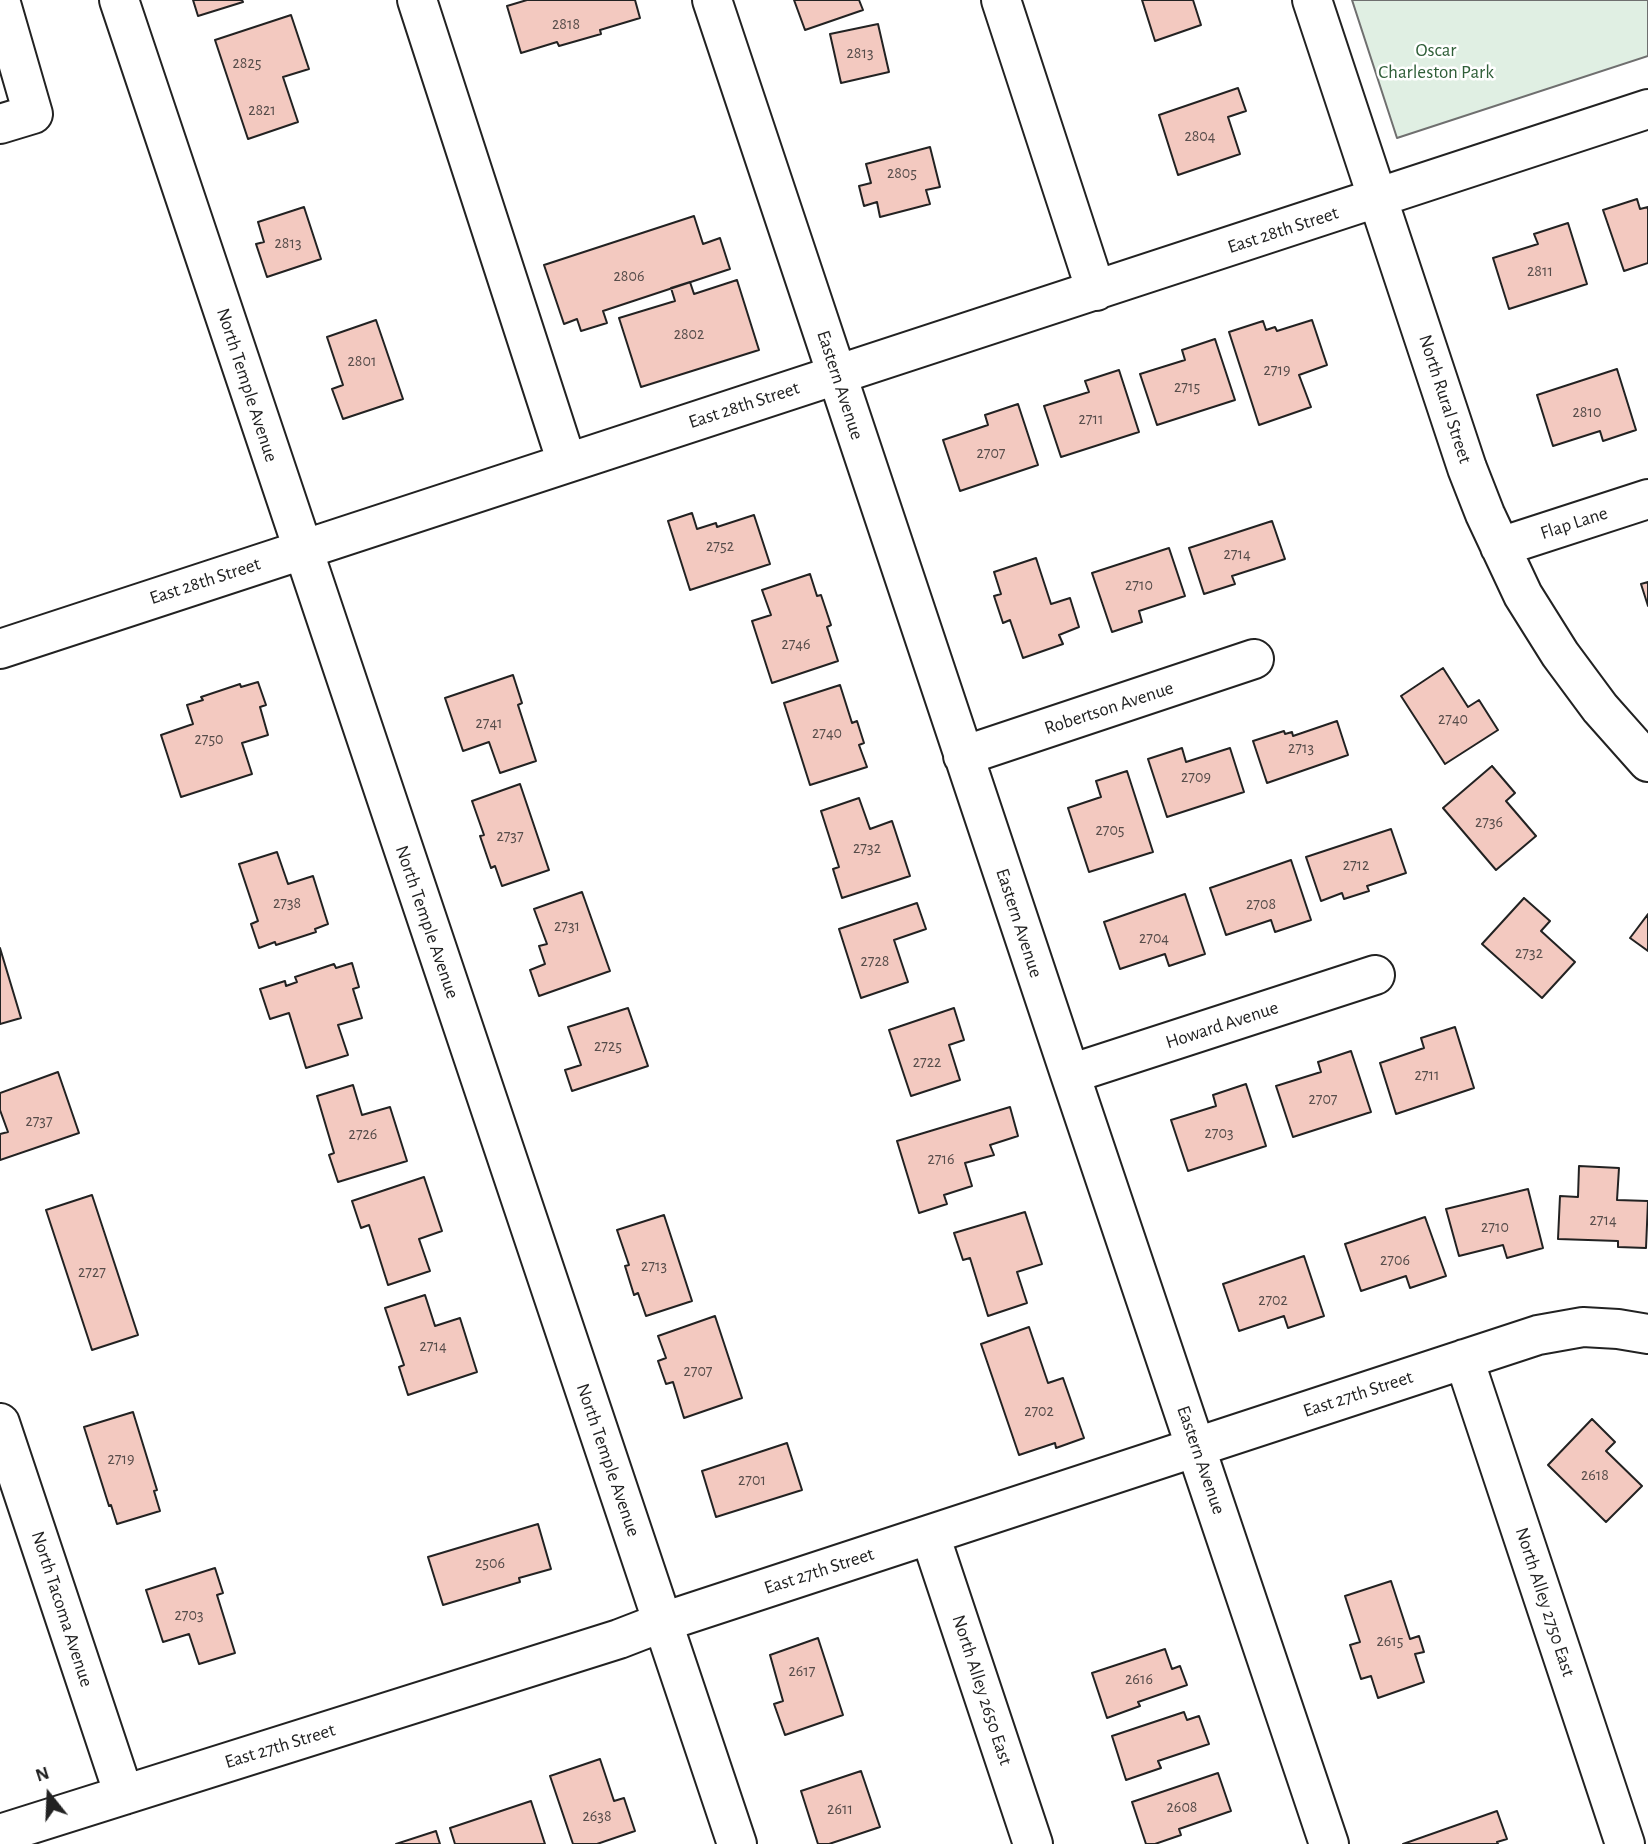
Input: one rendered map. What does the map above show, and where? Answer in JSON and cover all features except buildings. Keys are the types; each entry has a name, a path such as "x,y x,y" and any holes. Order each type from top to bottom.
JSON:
{"street":[{"name":"North Temple Avenue","path":"119,0 737,1844"},
{"path":"417,0 568,463"},
{"name":"Eastern Avenue","path":"712,0 1329,1844"},
{"path":"1001,0 1096,291"},
{"name":"North Rural Street","path":"1312,0 1467,468 1500,547 1524,595 1559,654 1600,708 1648,762"},
{"path":"0,1 33,114 0,124"},
{"name":"East 28th Street","path":"0,649 1648,109"},
{"name":"Flap Lane","path":"1500,547 1648,499"},
{"name":"Robertson Avenue","path":"963,756 1254,659"},
{"name":"Howard Avenue","path":"1070,1074 1375,975"},
{"name":"East 27th Street","path":"0,1834 619,1639 663,1622 1538,1335 1575,1328 1603,1327 1644,1333"},
{"name":"North Alley 2750 East","path":"1464,1359 1625,1844"},
{"name":"North Tacoma Avenue","path":"0,1423 14,1513 124,1795"},
{"name":"North Alley 2650 East","path":"930,1535 1033,1844"}],"green space":[{"name":"Oscar Charleston Park","path":"1352,0 1648,0 1648,56 1397,138"}]}
